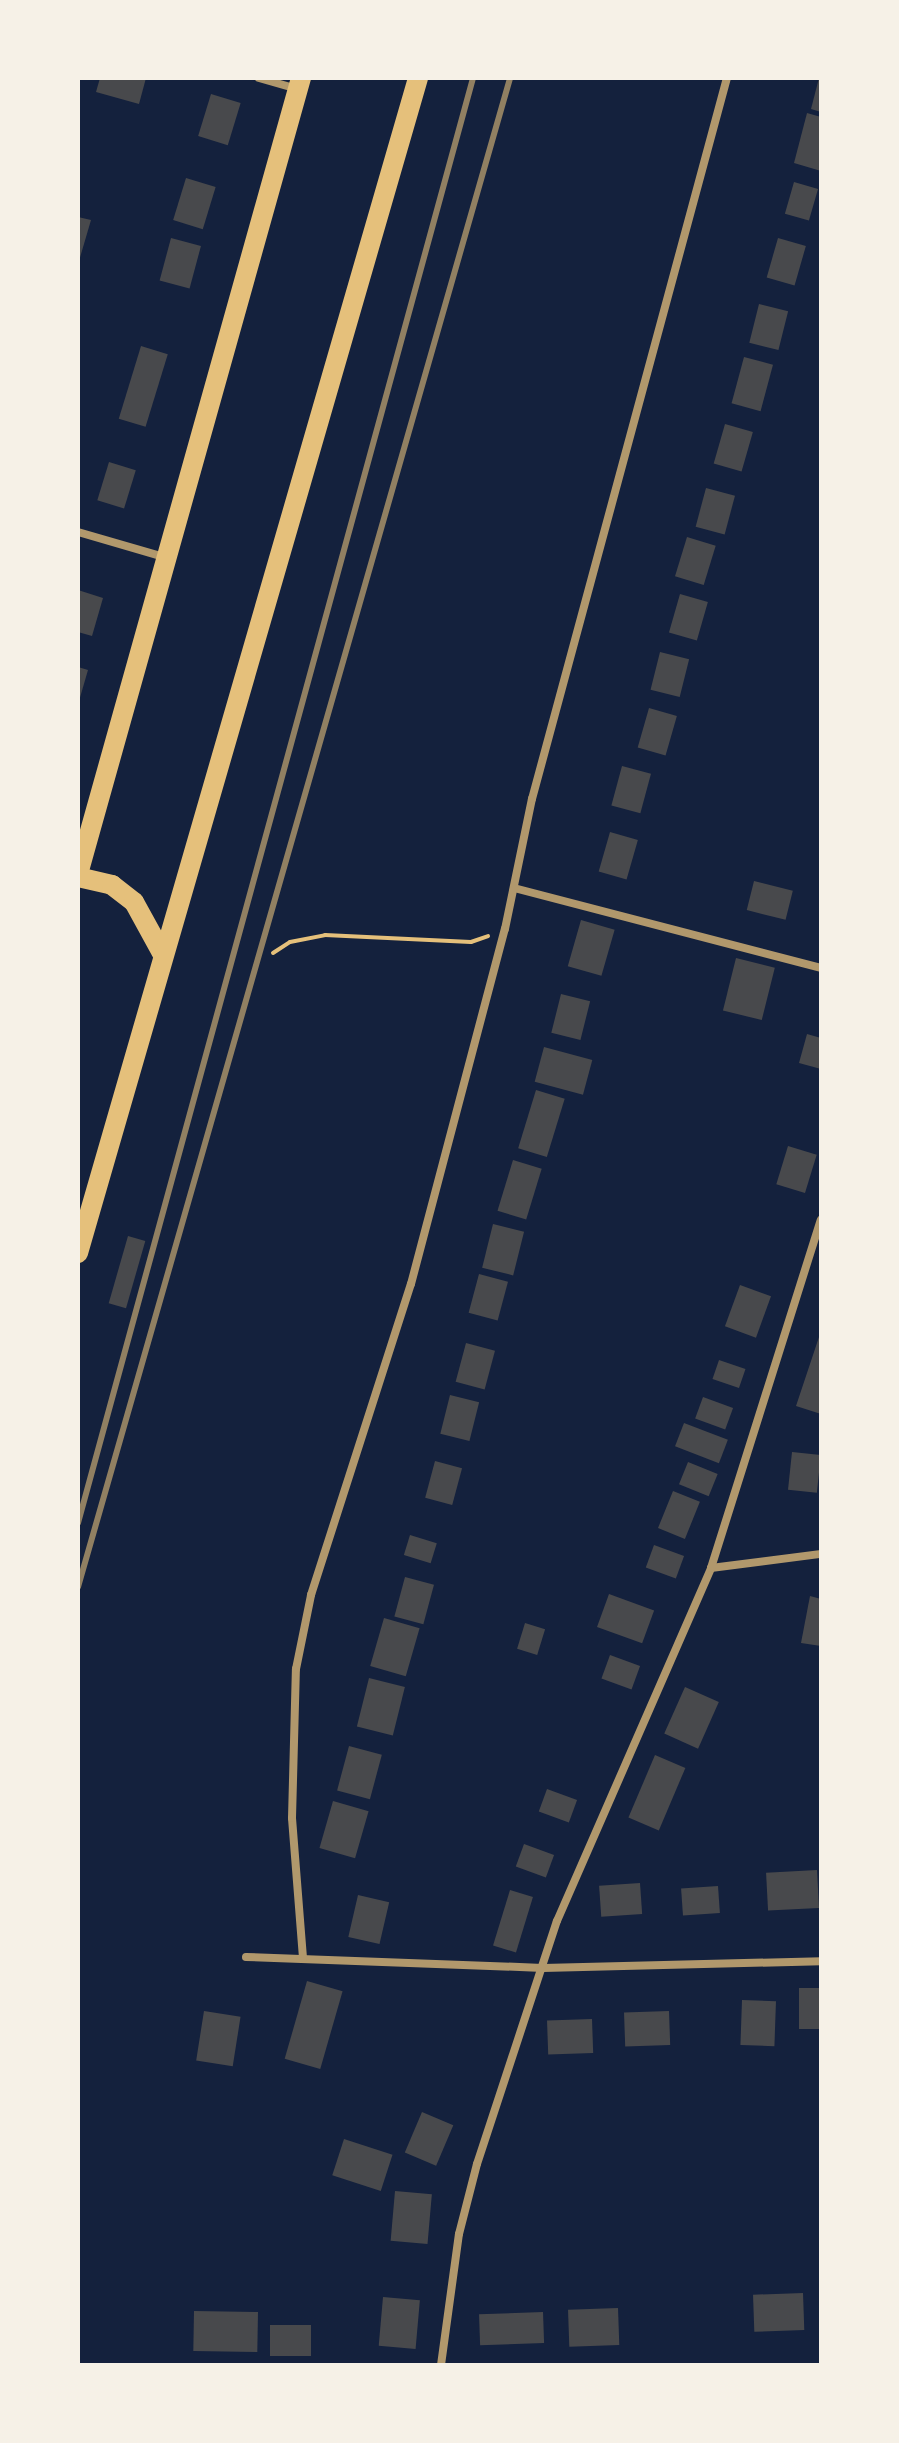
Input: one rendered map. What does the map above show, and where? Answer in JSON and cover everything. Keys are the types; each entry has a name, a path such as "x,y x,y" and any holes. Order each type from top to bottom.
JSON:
{"main road":[{"path":"78,1253 162,953 418,78"},
{"path":"162,953 134,902 112,885 78,876 300,83"}],"street":[{"path":"259,78 300,83"},
{"path":"303,1958 292,1818 296,1669 311,1595 402,1316 505,929 532,799 727,78"},
{"path":"78,532 165,557"},
{"path":"514,888 821,968"},
{"path":"441,2365 456,2250 477,2164 570,1884 711,1568 821,1220"},
{"path":"807,1264 821,1263"},
{"path":"711,1568 821,1554"},
{"path":"246,1957 543,1968 821,1961"}],"path":[{"path":"273,953 290,942 325,935 471,942 505,929"}],"building":[{"path":"100,78 146,78 139,104 96,92"},
{"path":"821,78 821,112 811,109"},
{"path":"211,94 241,103 228,145 198,136"},
{"path":"807,113 821,117 821,171 794,163"},
{"path":"186,178 216,187 203,229 173,220"},
{"path":"794,182 818,189 809,221 785,214"},
{"path":"78,217 91,220 79,261 78,261"},
{"path":"171,238 201,246 190,289 160,281"},
{"path":"778,238 806,246 795,285 767,277"},
{"path":"759,304 788,311 778,350 749,343"},
{"path":"141,346 168,354 146,427 119,419"},
{"path":"744,357 773,365 761,411 732,403"},
{"path":"725,424 753,432 742,471 714,463"},
{"path":"109,462 136,470 124,508 97,500"},
{"path":"706,488 735,496 725,534 696,527"},
{"path":"687,537 716,546 704,585 675,576"},
{"path":"78,590 103,598 92,636 78,632"},
{"path":"680,594 708,602 697,640 669,632"},
{"path":"660,652 689,659 680,697 651,690"},
{"path":"78,667 88,670 79,701 78,701"},
{"path":"649,708 677,716 666,755 638,747"},
{"path":"622,766 651,774 640,813 611,806"},
{"path":"610,832 638,840 627,879 599,871"},
{"path":"754,881 793,891 786,920 747,910"},
{"path":"581,920 615,930 601,976 568,966"},
{"path":"736,958 775,968 762,1020 723,1010"},
{"path":"561,994 590,1001 580,1040 551,1033"},
{"path":"807,1034 821,1038 821,1069 799,1063"},
{"path":"544,1047 592,1060 583,1095 535,1082"},
{"path":"536,1090 565,1099 547,1157 518,1148"},
{"path":"788,1146 817,1155 805,1193 776,1184"},
{"path":"513,1160 542,1169 526,1219 498,1211"},
{"path":"493,1224 524,1232 513,1275 482,1268"},
{"path":"128,1236 145,1241 126,1308 109,1303"},
{"path":"479,1274 508,1282 498,1320 469,1313"},
{"path":"740,1285 771,1296 756,1338 725,1326"},
{"path":"821,1334 821,1414 796,1406"},
{"path":"466,1343 495,1351 485,1389 456,1382"},
{"path":"719,1360 745,1369 739,1388 712,1379"},
{"path":"450,1395 479,1402 469,1441 440,1434"},
{"path":"703,1397 733,1408 725,1430 695,1419"},
{"path":"684,1423 728,1440 719,1463 675,1446"},
{"path":"792,1452 821,1455 817,1493 788,1490"},
{"path":"435,1461 462,1468 452,1505 425,1498"},
{"path":"688,1462 718,1474 709,1496 679,1484"},
{"path":"673,1491 700,1502 685,1539 658,1528"},
{"path":"410,1535 437,1543 431,1563 404,1555"},
{"path":"654,1545 684,1556 676,1578 646,1568"},
{"path":"405,1577 434,1585 423,1624 394,1617"},
{"path":"609,1594 654,1610 642,1643 597,1627"},
{"path":"810,1596 821,1599 821,1646 801,1643"},
{"path":"384,1618 420,1628 406,1676 370,1666"},
{"path":"525,1623 545,1629 537,1655 517,1649"},
{"path":"610,1655 640,1666 632,1689 601,1678"},
{"path":"369,1678 405,1687 393,1735 357,1727"},
{"path":"685,1687 719,1702 698,1749 664,1734"},
{"path":"349,1746 382,1755 370,1799 337,1790"},
{"path":"655,1755 685,1768 659,1830 628,1818"},
{"path":"547,1789 577,1800 569,1822 539,1812"},
{"path":"333,1801 369,1811 355,1858 319,1848"},
{"path":"524,1844 554,1855 546,1877 516,1867"},
{"path":"817,1870 819,1908 768,1911 766,1873"},
{"path":"640,1883 642,1914 601,1917 599,1886"},
{"path":"718,1886 720,1913 683,1916 681,1889"},
{"path":"510,1890 533,1897 516,1952 493,1945"},
{"path":"358,1895 389,1902 380,1944 348,1937"},
{"path":"307,1981 343,1991 320,2069 285,2059"},
{"path":"799,1988 821,1988 821,2029 799,2029"},
{"path":"742,2000 776,2001 774,2046 740,2045"},
{"path":"204,2011 241,2017 233,2066 196,2060"},
{"path":"669,2011 670,2045 625,2047 624,2013"},
{"path":"592,2019 593,2053 548,2055 547,2021"},
{"path":"422,2112 453,2125 436,2166 405,2153"},
{"path":"344,2139 393,2155 381,2191 332,2175"},
{"path":"395,2191 432,2194 428,2244 391,2241"},
{"path":"803,2293 804,2330 754,2332 753,2295"},
{"path":"383,2297 420,2300 416,2349 379,2346"},
{"path":"618,2308 619,2345 569,2347 568,2310"},
{"path":"194,2311 258,2312 257,2352 193,2351"},
{"path":"543,2312 544,2343 480,2345 479,2314"},
{"path":"270,2325 311,2325 311,2356 270,2356"}],"railway":[{"path":"78,1523 473,78"},
{"path":"78,1587 510,78"}]}
